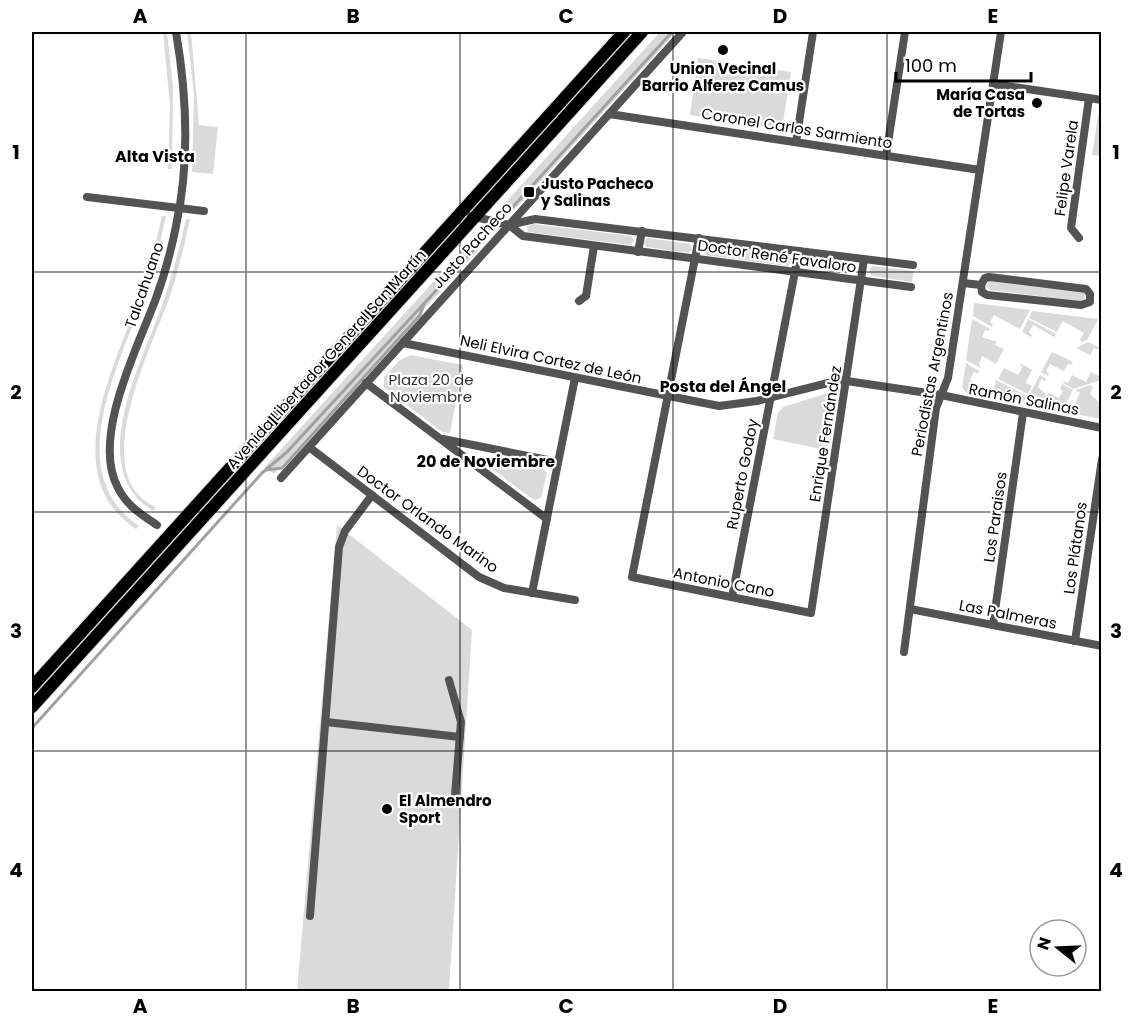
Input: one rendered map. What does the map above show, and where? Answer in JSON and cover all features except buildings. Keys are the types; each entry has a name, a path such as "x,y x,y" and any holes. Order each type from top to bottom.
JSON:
{"main road":[{"name":"Avenida Libertador General San Martín","path":"32,687 624,32"},
{"name":"Avenida Libertador General San Martín","path":"33,704 642,32"}],"street":[{"name":"Talcahuano","path":"157,525 136,511 118,489 110,453 119,400 130,363 160,284 180,208 186,123 185,96 176,32"},
{"name":"Justo Pacheco","path":"281,478 683,32"},
{"path":"796,142 813,32"},
{"path":"886,156 905,32"},
{"name":"Periodistas Argentinos","path":"904,652 936,408 948,378 1001,32"},
{"path":"993,84 1101,100"},
{"name":"Felipe Varela","path":"1078,238 1071,228 1089,98"},
{"name":"Coronel Carlos Sarmiento","path":"609,114 980,170"},
{"path":"87,197 204,212"},
{"path":"463,209 474,218 509,225"},
{"name":"Doctor René Favaloro","path":"509,225 535,219 913,265"},
{"name":"Doctor René Favaloro","path":"509,225 523,236 911,287"},
{"path":"638,252 642,231"},
{"path":"667,398 699,238"},
{"path":"579,301 586,296 594,246"},
{"name":"Ruperto Godoy","path":"732,597 799,251"},
{"name":"Enrique Fernández","path":"811,613 864,259"},
{"path":"990,277 1086,289 1091,298 1088,304 1081,306 987,295 982,292 981,285 985,278 990,277"},
{"path":"963,283 981,285"},
{"name":"Neli Elvira Cortez de León","path":"403,343 667,398 732,406 828,382 846,381 941,395"},
{"path":"532,593 575,378"},
{"path":"366,383 547,519"},
{"name":"Ramón Salinas","path":"941,395 1101,428"},
{"name":"Antonio Cano","path":"667,398 632,577 811,613"},
{"name":"Los Paraisos","path":"993,625 1023,413"},
{"path":"439,438 558,462"},
{"name":"Doctor Orlando Marino","path":"309,447 479,577 504,588 575,600"},
{"name":"Los Plátanos","path":"1075,641 1101,459"},
{"path":"310,916 339,547 345,531 372,495"},
{"name":"Las Palmeras","path":"910,609 1101,646"},
{"path":"449,680 460,722 455,795"},
{"path":"326,722 459,737"}],"green space":[{"path":"163,32 167,32 173,87 172,169 168,169 170,105"},
{"path":"187,32 191,32 199,125 218,127 213,174 192,172 194,95"},
{"path":"630,32 636,32 503,178 500,175"},
{"path":"660,32 676,32 515,209 510,210 505,203"},
{"path":"698,58 791,72 782,129 690,115"},
{"path":"1101,113 1101,156 1092,155 1098,115"},
{"path":"162,216 166,216 151,276 111,384 103,416 100,448 103,477 116,504 139,526 136,529 112,507 99,480 95,450 99,418 107,385 143,285"},
{"path":"186,219 190,219 178,269 139,378 124,441 126,469 135,491 156,507 153,511 133,493 123,470 120,444 131,388 168,288"},
{"path":"532,224 631,236 634,241 630,245 528,232 527,227"},
{"path":"473,238 479,241 480,248 274,474 265,467"},
{"path":"647,238 690,244 692,249 689,253 646,247 644,243"},
{"path":"707,244 789,255 792,261 788,266 705,255 702,249"},
{"path":"806,257 855,264 857,270 852,274 806,268 803,264"},
{"path":"425,259 428,262 273,433 270,430"},
{"path":"872,266 914,271 912,282 872,276 869,272"},
{"path":"989,281 1084,293 1085,298 1081,301 990,290 986,286"},
{"path":"974,303 1030,310 1020,329 994,315 990,322 993,324 992,327 973,316"},
{"path":"1032,311 1098,319 1087,340 1082,342 1080,340 1084,333 1063,321 1057,332 1029,318"},
{"path":"972,319 990,329 985,330 982,337 997,342 995,345 1004,349 996,364 982,356 979,364 981,368 966,360"},
{"path":"1028,319 1056,334 1054,337 1033,325 1029,332 1031,337 1022,332"},
{"path":"1088,342 1099,347 1098,350 1094,348 1090,355 1076,348"},
{"path":"1052,352 1073,362 1071,365 1068,364 1064,371 1050,364 1046,371 1049,373 1048,376 1041,372"},
{"name":"Plaza 20 de Noviembre","path":"411,355 463,365 450,433 442,432 384,387 384,377 400,360"},
{"path":"966,363 979,371 978,374 974,372 970,379 977,385 992,391 996,383 994,379 1027,396 1022,404 966,393 962,387"},
{"path":"1020,363 1032,370 1026,383 1032,386 1028,394 998,379 1004,368 1018,375 1022,368"},
{"path":"1091,372 1101,377 1101,380 1073,389 1063,383 1064,381 1068,383 1072,375 1086,382"},
{"path":"1040,375 1046,379 1045,381 1041,379 1038,387 1047,395 1049,393 1059,398 1063,391 1060,389 1062,384 1073,390 1062,411 1024,404"},
{"path":"1090,385 1093,387 1090,394 1101,404 1101,419 1070,413 1080,393 1075,390"},
{"path":"828,393 834,398 826,450 773,439 778,413 783,407"},
{"path":"267,433 270,436 40,689 38,687"},
{"path":"490,456 543,469 547,473 541,498 534,500 485,464 486,457"},
{"name":"El Almendro Sport","path":"337,525 472,630 449,991 297,992"}],"waterway":[{"path":"511,209 672,32"},
{"path":"32,728 262,473 287,452 479,244"},
{"path":"266,470 282,468 420,315 424,304"}],"place":[{"name":"Union Vecinal Barrio Alferez Camus","path":"723,50"},
{"name":"María Casa de Tortas","path":"1037,103"},
{"name":"Justo Pacheco y Salinas","path":"529,192"},
{"name":"El Almendro Sport","path":"387,809"}],"district":[{"name":"Alta Vista","path":"155,156"},
{"name":"Posta del Ángel","path":"723,386"},
{"name":"20 de Noviembre","path":"486,461"}]}
